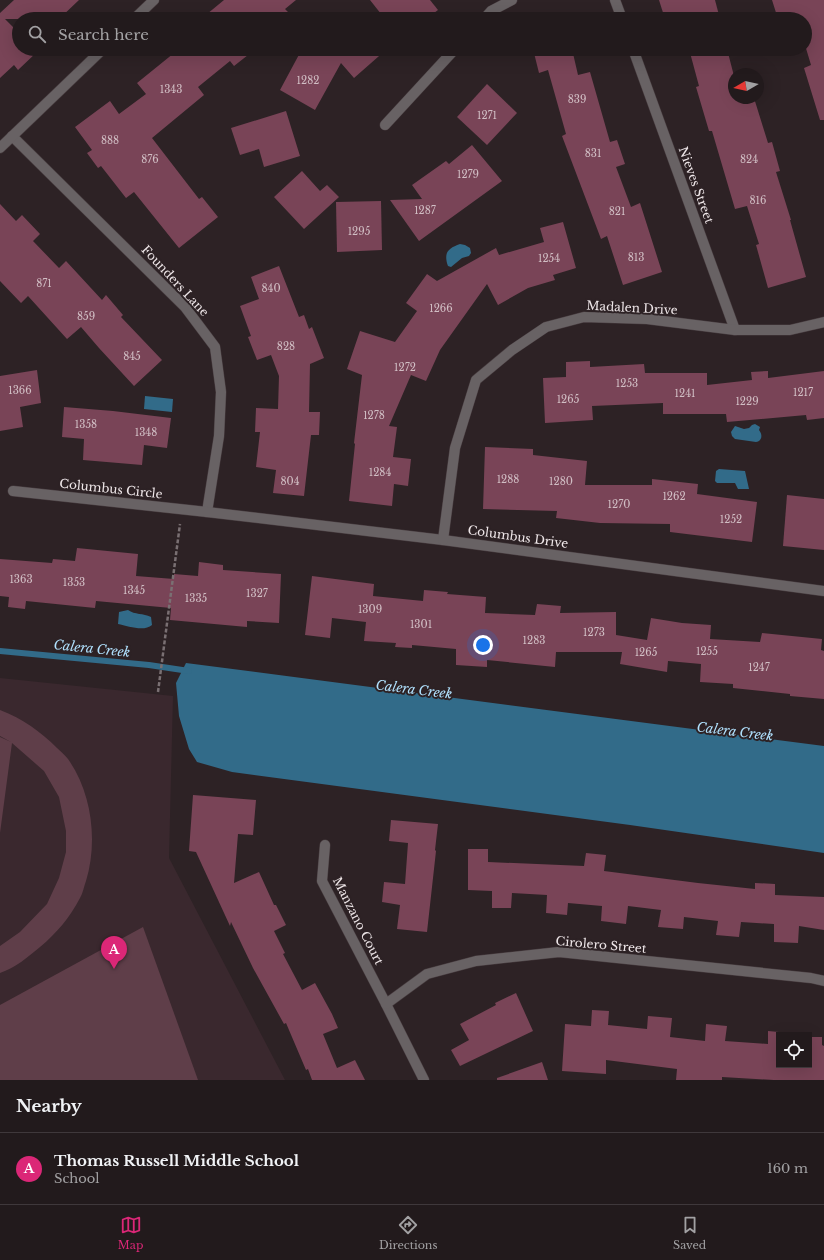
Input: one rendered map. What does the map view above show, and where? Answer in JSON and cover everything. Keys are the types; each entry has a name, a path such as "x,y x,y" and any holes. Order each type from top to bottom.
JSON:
{"street":[{"path":"141,12 154,0"},
{"path":"490,12 512,0"},
{"path":"615,0 619,12"},
{"path":"0,148 95,56"},
{"path":"385,125 449,56"},
{"name":"Nieves Street","path":"636,56 735,330"},
{"name":"Founders Lane","path":"12,136 185,307 215,346 221,392 219,436 207,512"},
{"name":"Madalen Drive","path":"443,540 455,448 476,380 512,350 546,327 584,317 647,319 735,330 790,330 824,322"},
{"name":"Columbus Circle","path":"13,492 207,512"},
{"name":"Columbus Drive","path":"207,512 443,540 824,591"},
{"name":"Manzano Court","path":"325,845 322,881 424,1080"},
{"name":"Cirolero Street","path":"386,1004 427,974 476,960 559,952 811,978 824,981"}],"path":[{"path":"158,692 182,510"}],"shaded area":[{"path":"0,678 173,696 169,858 285,1080 0,1080"},
{"path":"0,710 24,721 38,731 68,759 83,787 87,802 92,834 92,850 86,881 81,896 72,912 63,924 40,947 16,965 0,973 0,946 20,932 47,904 59,878 66,852 66,831 59,797 44,771 12,743 0,833 0,737 11,742 0,736"},
{"path":"143,927 198,1080 0,1080 0,1005"}],"water":[{"path":"460,244 470,248 471,253 469,256 462,258 451,267 448,266 446,257 448,251"},
{"path":"145,396 173,399 172,412 144,409"},
{"path":"755,424 760,427 760,440 756,442 735,439 732,436 731,432 735,426 744,429"},
{"path":"719,469 745,471 749,489 738,489 735,483 717,483 715,481 716,471"},
{"path":"128,610 133,613 151,617 152,625 145,628 140,628 118,624 119,612"},
{"path":"186,663 824,746 824,853 630,825 232,772 197,762 189,749 179,716 176,683"}],"building":[{"path":"14,0 79,0 66,12 12,12 12,19 5,19 12,26 12,56 33,56 18,70 14,65 0,78 0,13"},
{"path":"224,0 296,0 285,9 288,12 209,12"},
{"path":"370,0 430,0 438,10 435,12 379,12"},
{"path":"659,0 715,0 718,12 663,12"},
{"path":"772,0 824,0 824,120 820,120 804,68 811,65 808,56 812,56 812,12 776,12"},
{"path":"170,56 247,56 234,66 230,61 198,87 204,95 152,138 199,199 202,197 218,217 179,248 134,192 126,198 101,166 98,168 87,153 92,150 75,127 110,101 119,114 146,94 137,83"},
{"path":"298,56 379,56 354,78 341,63 315,110 280,90"},
{"path":"535,56 574,56 578,75 590,72 610,142 617,140 625,164 616,167 631,207 640,203 662,272 623,285 607,236 601,239 562,136 566,134 548,70 539,73"},
{"path":"691,56 729,56 732,68 728,68 728,104 756,104 768,143 772,142 780,171 776,172 791,220 806,277 768,288 756,245 759,244 747,206 735,209 712,131 709,131 696,87 699,86"},
{"path":"487,84 517,113 487,145 457,117"},
{"path":"286,111 300,156 264,167 259,149 240,155 231,128"},
{"path":"472,145 502,181 419,241 390,200 422,199 412,185 446,161 449,164"},
{"path":"302,171 320,191 327,185 339,197 304,229 274,197"},
{"path":"381,201 382,250 337,252 336,202"},
{"path":"0,204 16,221 22,215 40,234 33,241 59,268 66,261 102,300 106,295 123,315 121,317 162,360 134,386 81,327 67,339 28,296 21,303 0,281"},
{"path":"563,222 576,268 553,275 555,280 528,288 498,305 487,284 440,350 426,381 411,375 389,426 397,427 393,457 411,459 408,486 394,484 392,506 349,501 362,375 347,369 360,331 395,342 417,311 406,303 427,274 437,281 496,248 499,255 544,242 540,228"},
{"path":"279,266 299,317 304,315 309,329 312,327 324,358 310,364 309,412 320,412 319,435 311,435 304,496 273,493 276,470 256,467 260,432 255,432 256,408 278,409 279,376 271,355 257,360 248,337 251,336 240,306 259,299 251,277"},
{"path":"590,361 590,367 644,364 645,373 707,373 707,385 752,380 751,372 768,371 768,378 824,371 824,418 807,420 806,415 727,422 726,414 663,414 663,403 592,406 593,420 545,423 543,378 566,377 566,362"},
{"path":"37,370 41,403 20,407 23,427 0,431 0,376"},
{"path":"64,407 171,418 167,448 144,445 142,465 83,460 84,439 62,437"},
{"path":"485,447 533,449 533,455 587,461 585,485 652,485 652,479 698,484 697,494 757,502 752,542 670,532 670,524 600,523 556,518 557,511 483,509"},
{"path":"787,495 824,499 824,550 783,546"},
{"path":"77,548 138,554 136,576 174,579 174,574 198,576 199,562 223,565 223,570 281,574 279,623 247,621 247,627 170,620 171,608 96,601 95,608 26,601 25,609 8,607 9,597 0,596 0,559 52,563 53,559 75,561"},
{"path":"312,576 374,584 373,596 423,601 424,590 448,592 447,594 486,597 485,613 535,615 537,604 561,606 560,613 616,612 616,635 647,640 651,618 682,623 711,625 710,639 760,642 762,633 822,639 821,650 824,651 824,699 733,688 733,684 700,682 701,664 668,661 667,672 620,664 622,652 556,652 555,667 487,660 487,667 456,665 456,649 412,645 412,648 395,647 396,643 364,641 366,622 332,618 330,638 305,635"},
{"path":"193,795 256,800 253,835 238,834 234,883 259,872 274,905 276,905 286,925 274,931 285,953 283,954 302,990 315,983 338,1028 323,1034 337,1068 355,1060 365,1080 312,1080 308,1069 306,1070 286,1023 284,1024 253,968 231,922 230,926 196,852 189,851"},
{"path":"391,820 438,824 427,932 397,929 400,905 382,902 384,882 405,884 408,843 389,841"},
{"path":"468,849 488,849 488,862 584,866 586,853 606,855 604,871 755,889 755,883 775,884 775,895 824,897 824,930 799,926 798,943 774,942 774,924 741,922 739,937 716,935 718,921 684,917 683,929 658,927 661,910 628,906 626,924 601,921 602,906 568,903 567,915 546,913 547,895 512,893 511,908 492,908 492,891 468,890"},
{"path":"516,993 533,1031 460,1066 451,1050 469,1040 460,1024 496,1005 495,1003"},
{"path":"592,1010 609,1011 608,1025 647,1029 648,1016 672,1018 670,1037 705,1041 706,1024 727,1026 725,1041 768,1044 768,1031 779,1032 776,1032 776,1068 812,1068 812,1037 822,1037 822,1045 824,1046 824,1080 774,1080 722,1077 722,1080 676,1080 677,1069 606,1060 606,1074 562,1071 565,1024 591,1026"},
{"path":"542,1062 548,1080 497,1080 497,1078"}],"waterway":[{"name":"Calera Creek","path":"0,651 149,665 189,671"}],"place":[{"name":"Thomas Russell Middle School","path":"114,969"}]}
